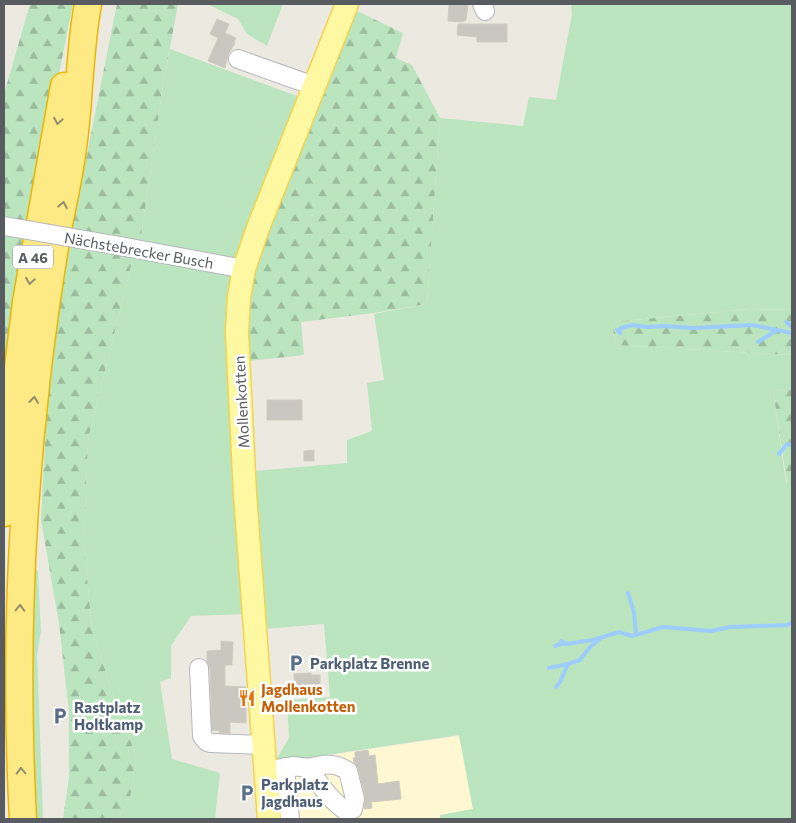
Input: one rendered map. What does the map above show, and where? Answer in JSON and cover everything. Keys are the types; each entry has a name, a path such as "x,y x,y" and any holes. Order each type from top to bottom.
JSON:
{"highway":[{"name":"A 46","path":"4,513 8,450 26,302 39,220 79,4"},
{"name":"A 46","path":"24,819 20,720 20,614 23,524 29,448 46,305 73,148 88,4"},
{"path":"29,448 39,562"}],"main road":[{"name":"Mollenkotten","path":"269,819 275,769 264,744 245,494 239,374 239,297 244,269 258,228 347,4"}],"street":[{"path":"238,59 314,86"},
{"name":"Nächstebrecker Busch","path":"4,226 244,269"},
{"path":"199,668 202,736 204,740 211,743 264,744"},
{"path":"290,819 275,769 293,766 308,768"}],"shaded area":[{"path":"459,736 473,809 440,815 440,819 274,819 270,764"}],"green space":[{"path":"30,4 73,4 29,223 4,219 4,94"},
{"path":"117,4 178,4 163,85 140,244 72,229"},
{"path":"207,4 283,4 267,46 247,34 238,19"},
{"path":"571,4 792,4 792,310 750,309 612,322 615,345 792,355 792,390 773,391 786,483 792,483 792,819 440,819 440,815 473,809 459,735 274,763 289,738 287,700 330,697 324,624 265,629 254,471 347,463 347,440 372,431 367,383 384,380 374,314 427,304 440,118 523,126 529,97 556,100 572,14"},
{"path":"353,9 403,33 396,58 412,65 440,118 427,304 301,322 304,355 249,361 246,327 251,272"},
{"path":"170,49 302,98 239,264 140,244"},
{"path":"4,232 28,236 4,379"},
{"path":"68,245 134,254 88,439 84,544 92,629 118,710 136,755 130,799 117,819 63,819 69,777 69,712 59,624 41,520 48,379"},
{"path":"134,254 235,274 247,614 191,616 171,646 171,678 160,682 172,759 220,773 215,819 117,819 130,799 136,755 118,710 92,629 84,544 88,439"},
{"path":"750,309 792,310 792,355 615,345 612,322"},
{"path":"792,390 792,483 787,483 773,391"},
{"path":"34,566 38,572 41,631 37,654 43,819 37,819 33,661"}],"building":[{"path":"449,4 468,5 466,20 462,22 448,21"},
{"path":"217,19 229,24 225,33 236,38 228,55 225,68 208,61 218,38 210,34"},
{"path":"458,24 507,24 507,42 477,42 477,37 457,35"},
{"path":"267,400 302,400 302,420 267,420"},
{"path":"314,450 314,461 304,461 304,451"},
{"path":"221,641 233,642 232,665 225,665 225,686 246,687 246,723 230,722 230,733 219,733 220,731 212,730 210,668 207,662 207,651 221,650"},
{"path":"311,673 312,675 320,675 320,691 313,692 313,694 295,694 294,674"},
{"path":"368,750 369,756 375,755 378,784 399,781 401,799 371,802 372,808 364,809 365,796 358,768 353,758 355,758 355,752"}],"waterway":[{"path":"786,322 792,327"},
{"path":"617,330 620,333 621,328 632,325 693,328 752,325 792,333"},
{"path":"758,342 777,330"},
{"path":"779,454 787,444 792,445"},
{"path":"628,593 634,612 636,634"},
{"path":"561,641 566,644 593,640 619,632 632,636 663,627 711,631 730,627 788,625 792,622"},
{"path":"549,668 580,660 590,647 601,638"},
{"path":"555,646 564,643"},
{"path":"556,687 568,664"}],"place":[{"name":"Parkplatz Brenne","path":"296,663"},
{"name":"Jagdhaus Mollenkotten","path":"247,698"},
{"name":"Rastplatz Holtkamp","path":"60,716"},
{"name":"Parkplatz Jagdhaus","path":"247,793"}]}
